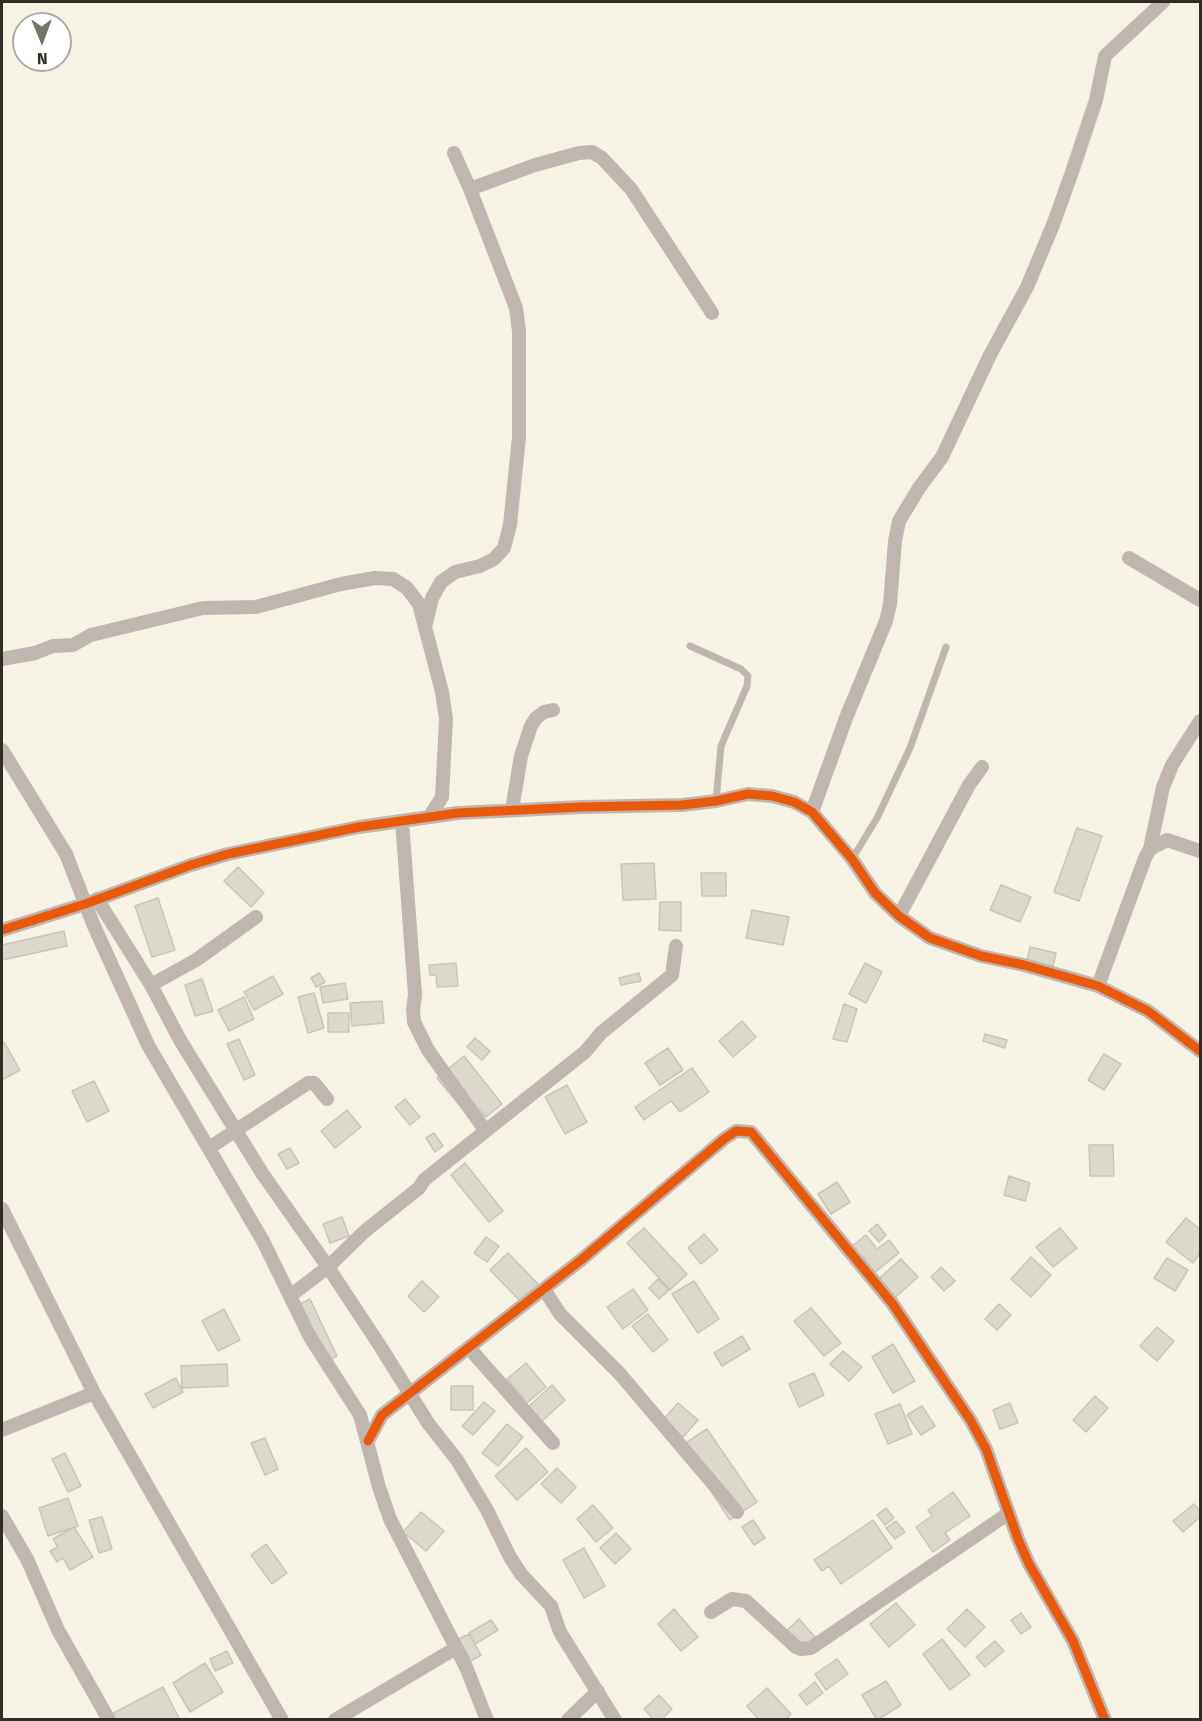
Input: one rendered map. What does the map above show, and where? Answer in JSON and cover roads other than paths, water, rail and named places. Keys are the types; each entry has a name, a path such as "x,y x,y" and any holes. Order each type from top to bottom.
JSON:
{"street":[{"path":"812,812 846,718 886,621 899,521 919,488 942,457 990,354 1027,287 1072,172 1096,100 1105,56 1163,2"},
{"path":"470,189 535,165 579,153 592,152 602,158 631,189 712,313"},
{"path":"426,623 432,598 441,582 455,572 494,560 504,548 510,525 519,437 519,342 516,308 454,153"},
{"path":"1130,558 1200,600"},
{"path":"2,659 35,653 53,646 73,645 91,636 203,608 256,607 304,592 375,578 393,579 407,588 419,604 426,623 446,719 442,797 430,816"},
{"path":"512,810 521,756 531,726 544,712 553,710"},
{"path":"1098,986 1150,849 1162,787 1172,765 1200,721"},
{"path":"2,750 66,854 91,902 130,1009 148,1045 262,1241 327,1367 360,1415 390,1519 466,1667 487,1719"},
{"path":"899,916 969,785 982,767"},
{"path":"2,930 91,902 191,865 228,854 359,827 458,813 682,805 748,794 772,796 794,802 812,812 852,858 875,893 899,916 930,938 954,948 1098,986 1148,1011 1176,1030 1200,1051"},
{"path":"442,797 458,813"},
{"path":"402,820 416,995 412,1010 414,1022 428,1050 485,1131"},
{"path":"1150,849 1167,840 1200,851"},
{"path":"91,902 151,985 180,1040 262,1173 328,1267 409,1394 468,1477 521,1574 551,1606 560,1632 615,1719"},
{"path":"151,985 221,944 256,917"},
{"path":"290,1296 328,1267 365,1231 419,1188 424,1180 585,1052 601,1033 672,975 676,946"},
{"path":"209,1148 308,1083 314,1083 327,1099"},
{"path":"368,1441 382,1415 581,1260 724,1139 736,1131 751,1132 755,1134 892,1303 959,1402 986,1449 1008,1513 1029,1564 1073,1641 1105,1719"},
{"path":"2,1209 94,1393 282,1719"},
{"path":"544,1289 560,1314 620,1374 737,1512"},
{"path":"469,1348 554,1443"},
{"path":"2,1430 94,1393"},
{"path":"360,1415 382,1415"},
{"path":"711,1612 732,1599 746,1601 796,1647 801,1650 811,1648 1008,1513"},
{"path":"2,1516 27,1559 58,1630 109,1719"},
{"path":"335,1719 456,1648"},
{"path":"567,1719 598,1691"}],"lane":[{"path":"690,646 741,669 748,676 747,686 721,746 716,801"},
{"path":"852,858 877,818 910,748 946,647"}]}
